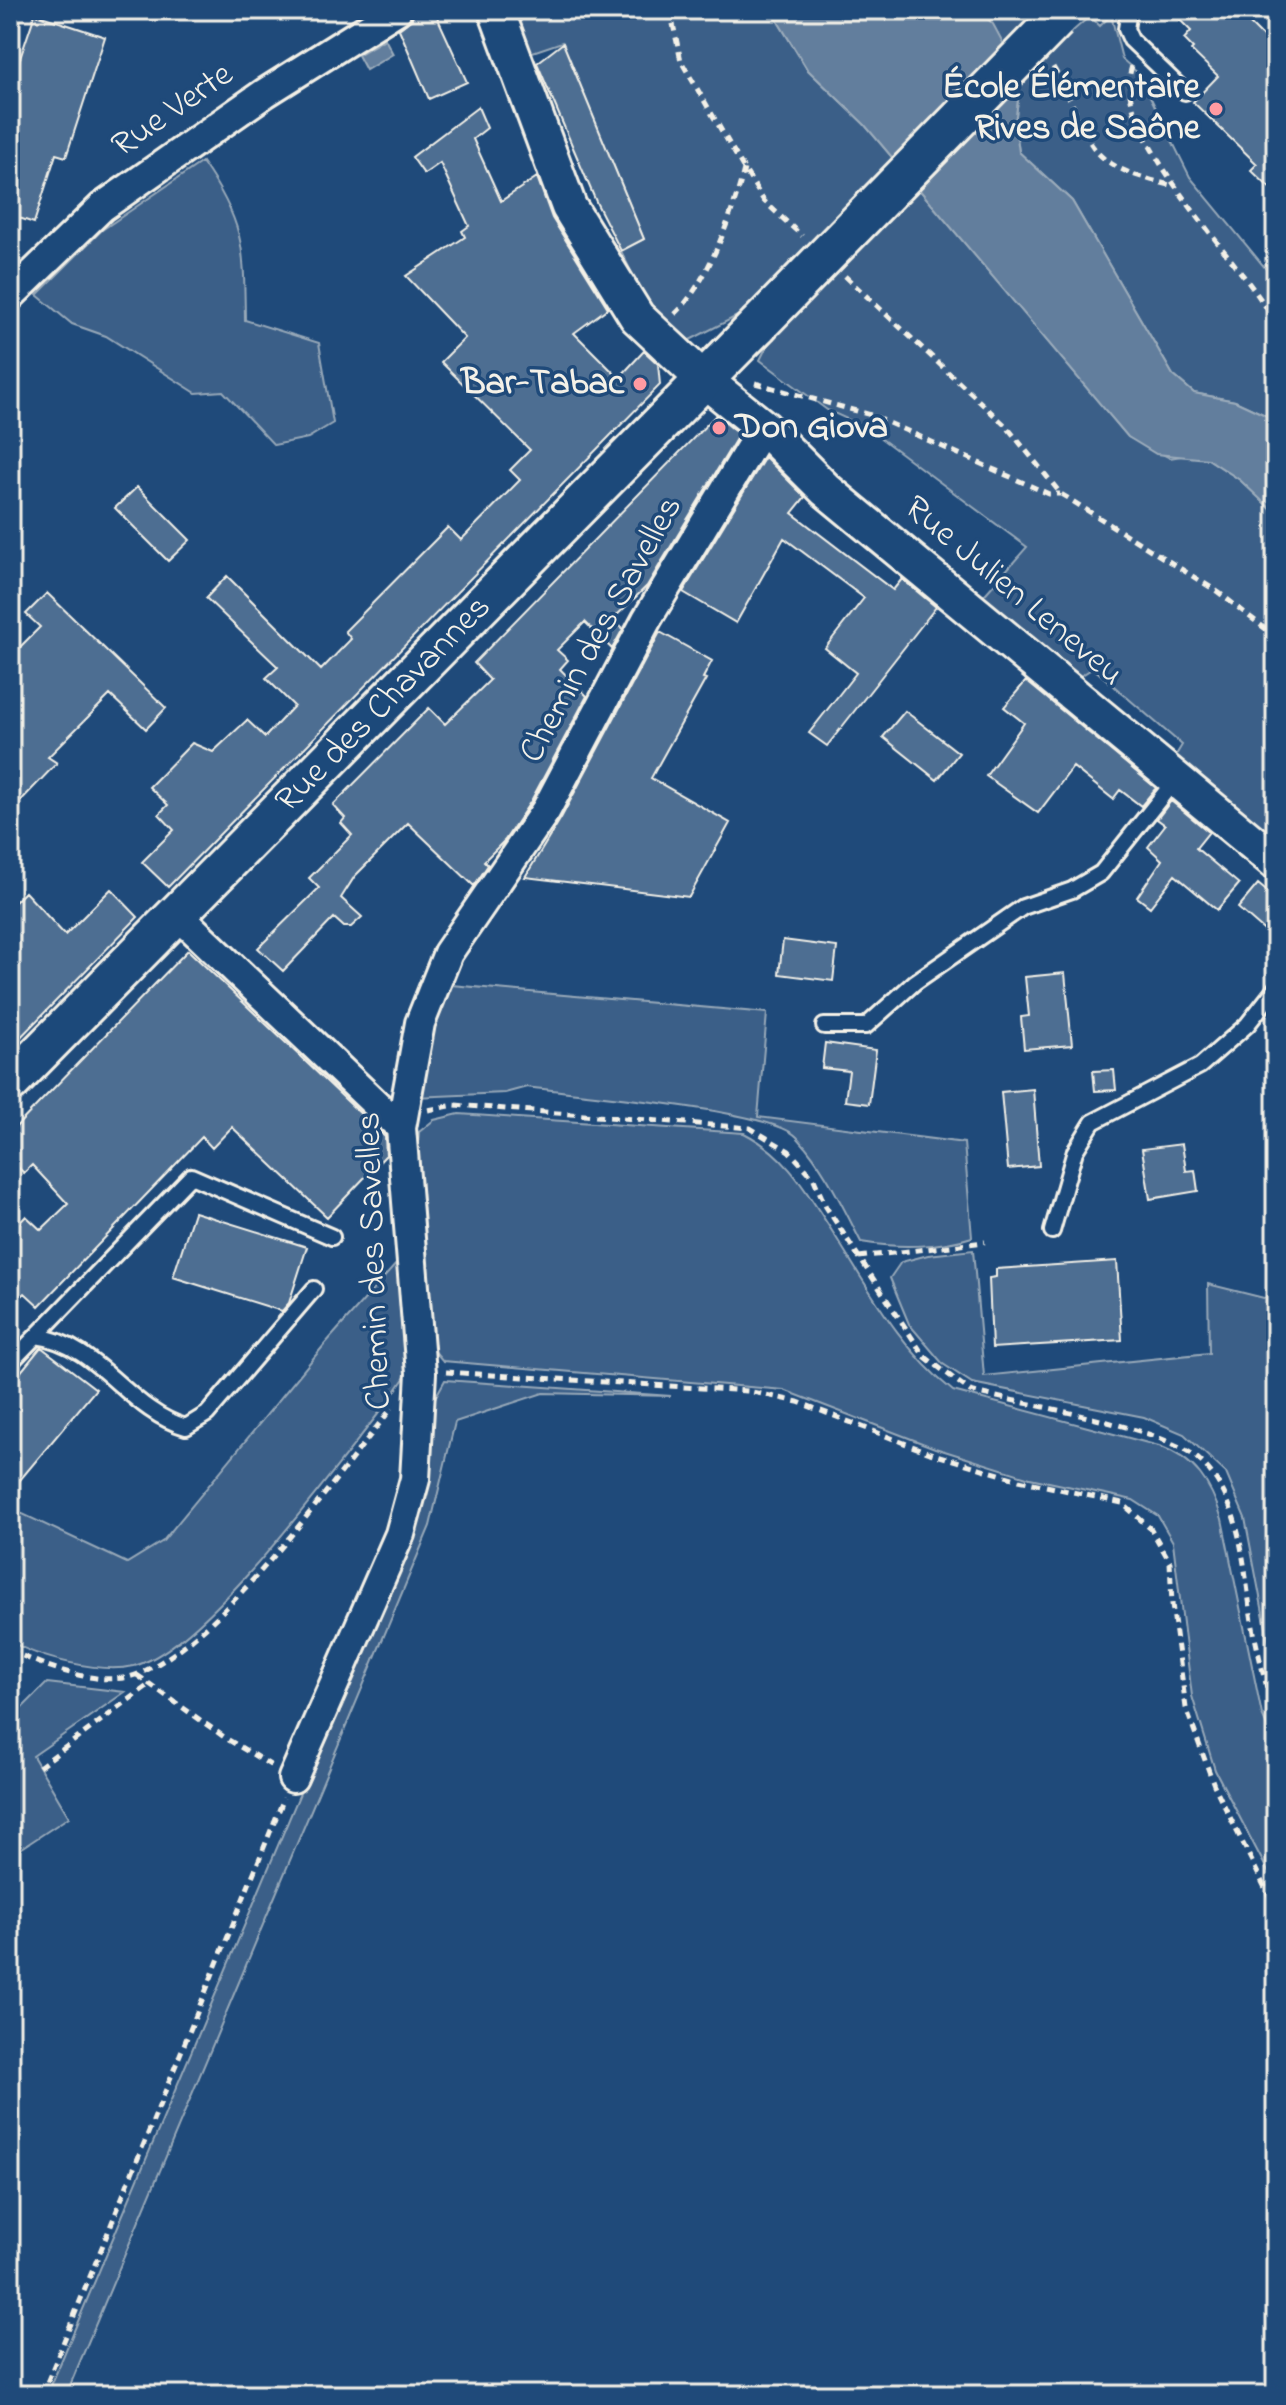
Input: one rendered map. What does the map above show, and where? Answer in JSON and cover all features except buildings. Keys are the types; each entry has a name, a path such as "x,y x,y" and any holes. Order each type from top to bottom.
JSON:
{"main road":[{"name":"Rue des Chavannes","path":"10,1083 176,913 715,388 758,325 1061,15"}],"street":[{"name":"Rue Verte","path":"10,296 102,207 265,93 397,10"},
{"name":"Rue Julien Leneveu","path":"496,10 569,207 637,317 763,427 826,490 1276,862"},
{"name":"Chemin des Savelles","path":"293,1778 400,1534 415,1479 421,1373 401,1128 420,1023 448,953 546,810 647,619 763,427"},
{"path":"176,913 401,1128"}],"lane":[{"path":"1129,10 1126,29 1140,51 1185,92"},
{"path":"824,1026 866,1026 915,982 1023,907 1072,890 1101,873 1177,778"},
{"path":"1052,1231 1075,1151 1093,1122 1200,1066 1247,1025 1276,988"},
{"path":"10,1363 191,1176 332,1237"},
{"path":"36,1336 60,1339 78,1349 165,1421 186,1427 207,1414 314,1289"}],"path":[{"path":"670,10 681,61 744,169 764,201 810,244"},
{"path":"1002,10 1016,24"},
{"path":"1140,51 1128,77 1146,136 1175,186 1276,324"},
{"path":"1050,63 1095,152 1121,171 1175,186"},
{"path":"653,333 681,308 713,256 735,204 744,169"},
{"path":"833,265 1007,427 1061,494 1218,592 1276,637"},
{"path":"715,388 751,382 831,401 1049,494 1061,494"},
{"path":"401,1128 422,1112 455,1105 750,1128 789,1151 813,1177 826,1207 924,1356 954,1381 970,1391 1155,1436 1196,1457 1220,1483 1237,1526 1254,1631 1276,1722"},
{"path":"859,1257 985,1242"},
{"path":"10,1650 44,1667 85,1675 137,1675 186,1643 237,1598 421,1373 437,1371 748,1391 798,1402 960,1462 1122,1503 1151,1529 1170,1562 1172,1604 1186,1708 1214,1785 1276,1910"},
{"path":"42,2395 293,1778 227,1739 137,1675"},
{"path":"39,1767 150,1684"}],"shaded area":[{"path":"509,10 771,10 807,69 864,124 1128,437 1170,458 1187,455 1208,459 1240,480 1276,514 1276,857 1170,765 1182,745 1093,668 1079,677 1059,666 979,601 1027,547 867,428 827,410 760,360 771,338 745,312 686,342 647,304 621,251 644,239 562,42 521,56"},
{"path":"771,10 978,10 993,24 1021,76 1015,123 1019,152 1072,201 1173,375 1194,393 1235,401 1276,420 1276,514 1240,480 1208,459 1156,454 1128,437 864,124 807,69"},
{"path":"978,10 1040,10 1007,50"},
{"path":"1111,15 1122,59 1139,74 1190,177 1276,281 1276,420 1235,401 1194,393 1173,375 1072,201 1019,152 1015,124 1021,76 1090,16 1100,26"},
{"path":"385,39 393,54 366,70 358,55"},
{"path":"202,162 227,202 239,237 245,320 319,343 333,423 308,438 274,445 223,391 196,393 106,336 72,324 37,295 102,230"},
{"path":"451,985 767,1013 758,1117 964,1143 972,1237 917,1246 861,1242 807,1148 797,1137 780,1127 750,1118 670,1104 527,1087 505,1093 415,1097 434,1027"},
{"path":"459,1114 744,1133 772,1152 794,1175 901,1337 953,1391 1159,1446 1172,1451 1192,1466 1207,1484 1222,1519 1262,1715 1276,1746 1276,1887 1215,1770 1192,1696 1173,1542 1158,1516 1133,1500 1030,1478 935,1448 784,1390 443,1361 432,1348 417,1152 419,1132 434,1120"},
{"path":"973,1250 984,1376 1209,1353 1208,1284 1276,1301 1276,1523 1273,1524 1276,1533 1276,1681 1245,1518 1226,1473 1184,1434 1144,1417 972,1383 943,1364 909,1324 890,1278 901,1262 928,1255"},
{"path":"405,1254 413,1365 306,1506 233,1590 197,1626 164,1652 134,1666 120,1668 70,1663 10,1641 10,1508 127,1563 163,1541 325,1344"},
{"path":"445,1380 671,1396 543,1393 455,1422 430,1526 66,2395 47,2395 419,1510 433,1422 431,1405"},
{"path":"47,1683 125,1692 33,1756 69,1817 10,1856 10,1720"}],"place":[{"name":"École Élémentaire Rives de Saône","path":"1216,109"},
{"name":"Bar-Tabac","path":"640,384"},
{"name":"Don Giova","path":"719,428"}]}
